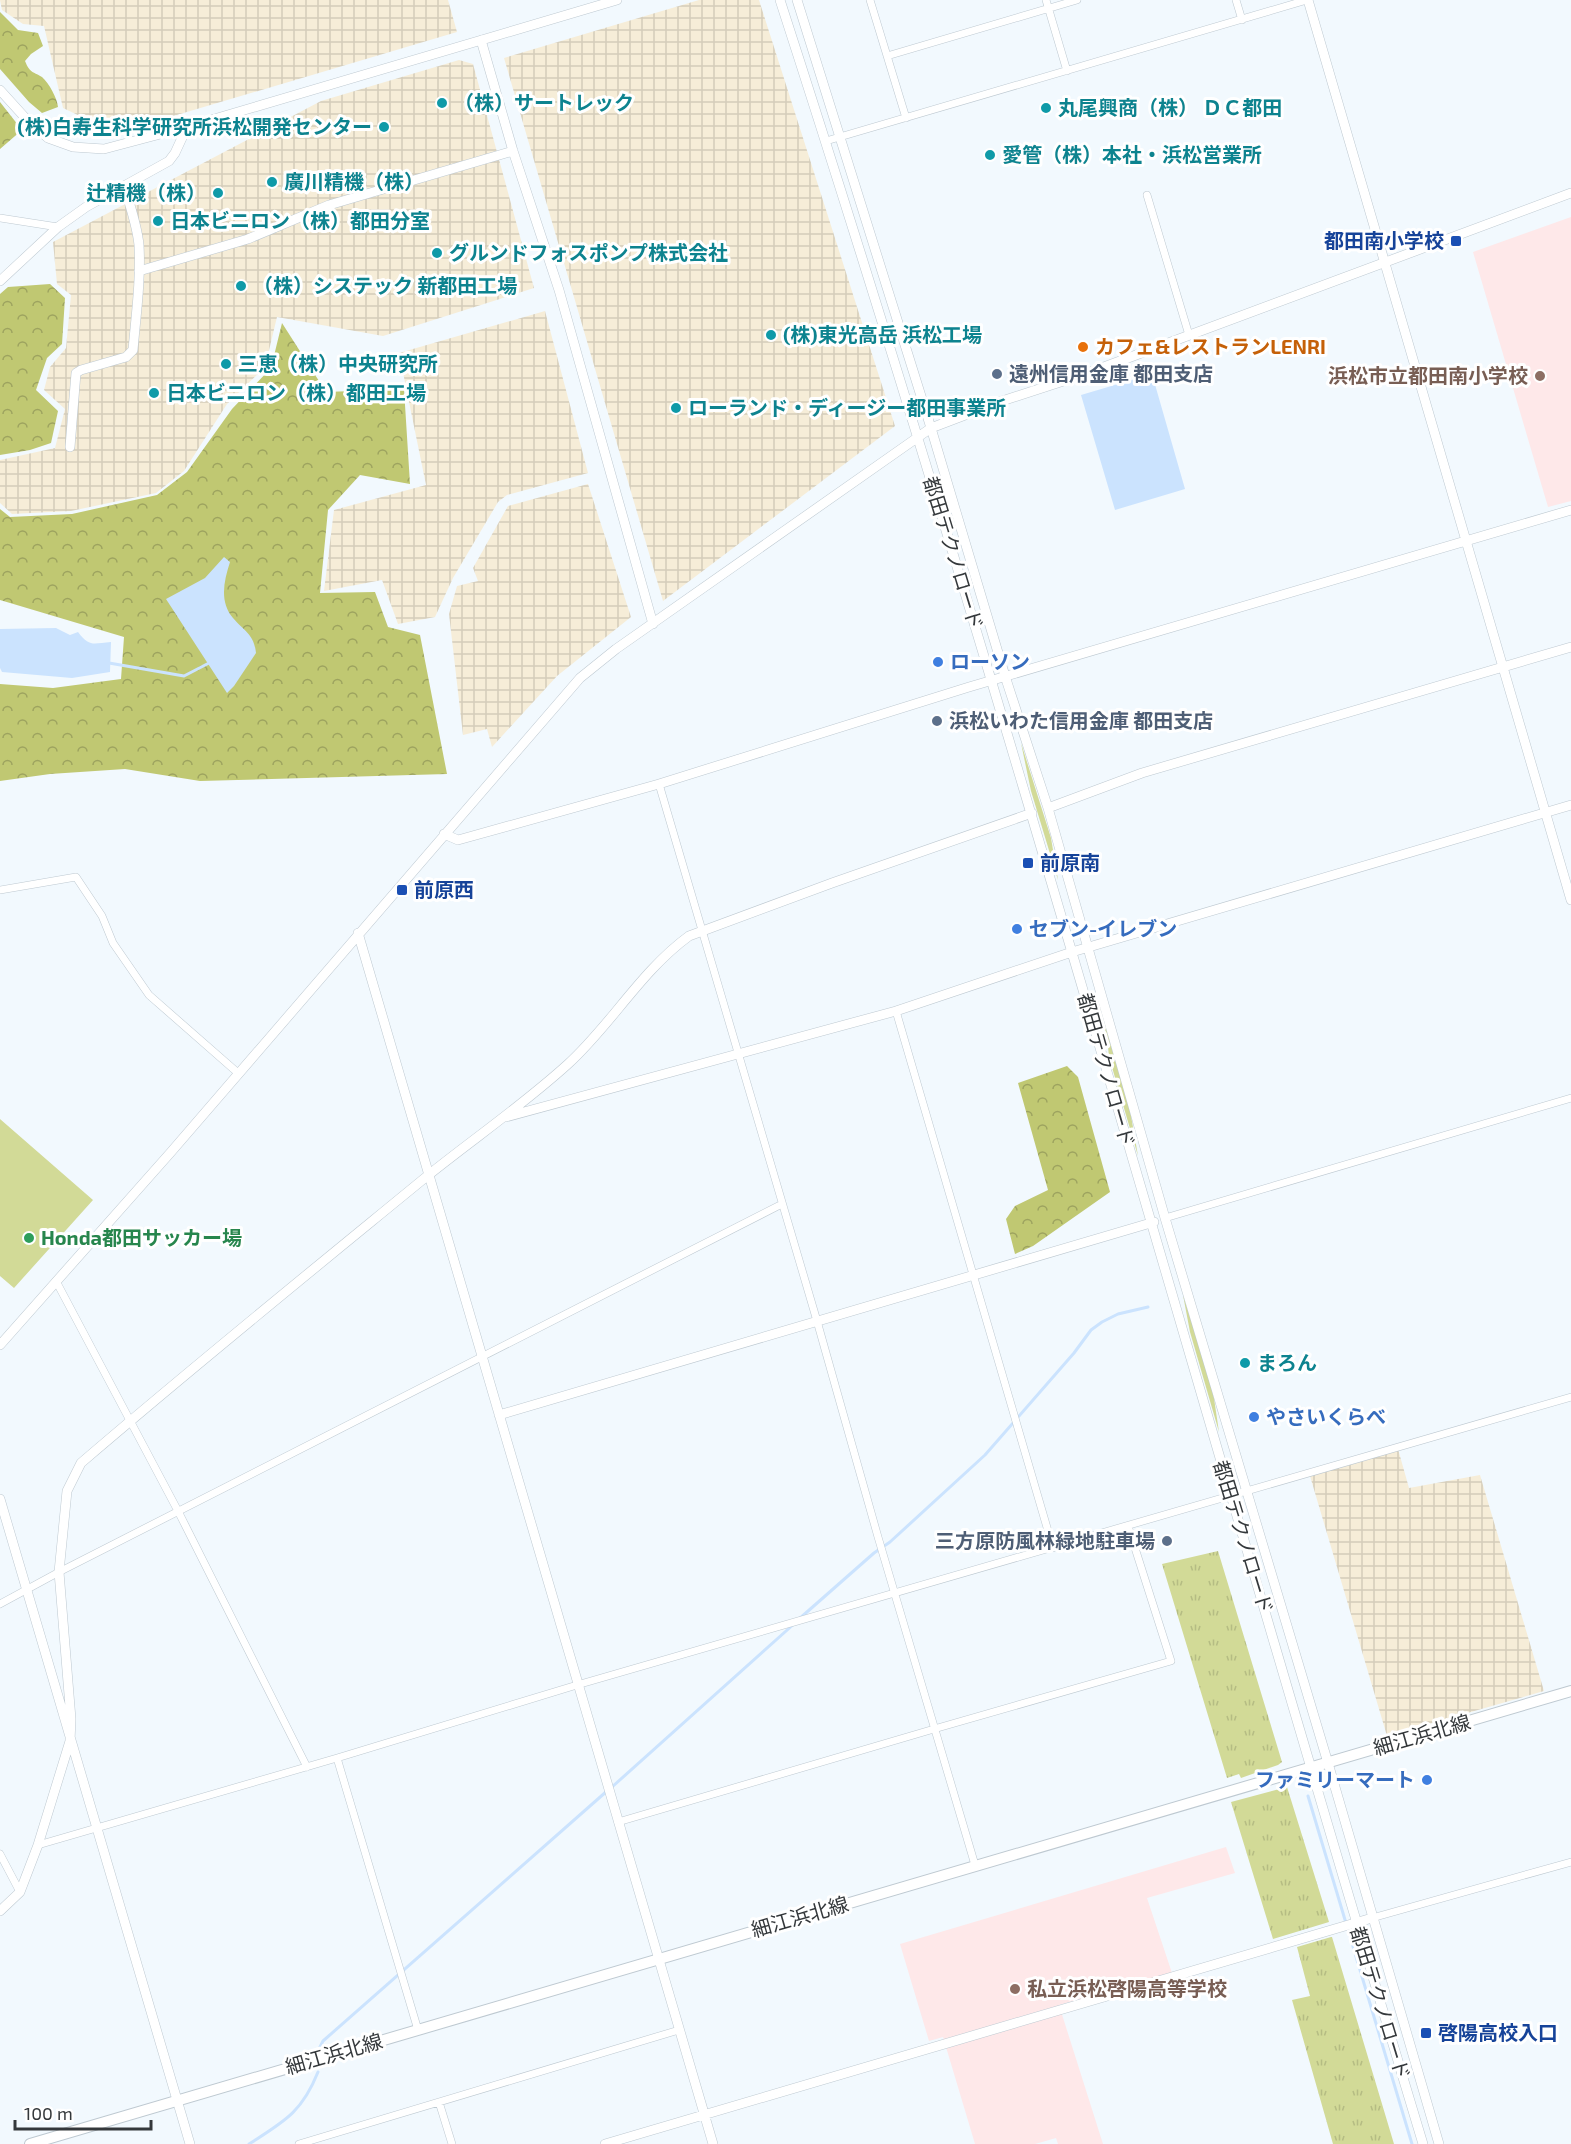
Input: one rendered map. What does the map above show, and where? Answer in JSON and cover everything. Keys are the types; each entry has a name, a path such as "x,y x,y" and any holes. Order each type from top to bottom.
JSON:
{"main road":[{"name":"細江浜北線","path":"30,2144 1571,1692"}],"street":[{"path":"0,90 21,114 44,134 62,144 92,150 117,147 616,0"},
{"name":"都田テクノロード","path":"780,0 918,437 1032,813 1230,1497 1423,2144"},
{"name":"都田テクノロード","path":"797,0 931,428 1005,676 1048,808 1165,1218 1439,2144"},
{"path":"870,0 906,118"},
{"path":"1046,0 1067,71"},
{"path":"887,56 1077,0"},
{"path":"1236,0 1242,20"},
{"path":"826,141 1307,0 1571,900"},
{"path":"481,40 513,151 559,290 653,624"},
{"path":"0,281 58,226 86,207 169,161 187,127"},
{"path":"139,271 248,239 329,205 513,151"},
{"path":"70,447 76,374 132,353 139,271 137,234 124,186"},
{"path":"0,1345 171,1152 580,678 616,649 931,428 1571,193"},
{"path":"1147,195 1189,335"},
{"path":"0,218 58,226"},
{"path":"444,834 458,840 659,784 1005,676 1571,510"},
{"path":"1048,808 1153,770 1571,647"},
{"path":"659,784 975,1865"},
{"path":"501,1119 896,1011 1072,952 1571,805"},
{"path":"0,1911 20,1892 38,1845 70,1741 71,1719 59,1572 67,1491 81,1463 428,1176 568,1065 599,1033 654,967 676,945 689,936 1032,813"},
{"path":"0,890 76,877 102,916 113,943 149,995 238,1073"},
{"path":"358,933 712,2144"},
{"path":"896,1011 1053,1548"},
{"path":"499,1415 1571,1098"},
{"path":"0,1604 782,1204"},
{"path":"56,1281 178,1511 307,1767"},
{"path":"38,1845 577,1685 1571,1397"},
{"path":"0,1499 190,2144"},
{"path":"618,1822 1171,1661 1128,1526"},
{"path":"337,1758 418,2030"},
{"path":"0,1854 20,1892"},
{"path":"605,2144 1356,1922 1571,1862"},
{"path":"299,2144 679,2030"},
{"path":"440,2102 452,2144"}],"shaded area":[{"path":"0,0 448,0 457,32 116,133 63,108 44,26 23,24 2,10"},
{"path":"699,0 759,0 895,426 663,601 504,58"},
{"path":"459,60 473,64 534,288 383,336 277,317 265,367 227,404 184,471 156,493 71,511 12,514 0,503 0,460 55,448 65,409 44,390 50,367 66,348 71,295 57,284 53,242 321,101"},
{"name":"浜松市立都田南小学校","path":"1571,217 1571,501 1548,507 1473,252"},
{"path":"545,311 588,473 507,495 498,502 453,578 435,617 398,624 382,580 324,591 334,510 426,485 399,353"},
{"path":"588,484 631,617 557,676 492,747 487,729 463,735 449,614 457,586 478,581 473,568 508,506"},
{"path":"1398,1449 1409,1488 1480,1475 1544,1691 1387,1736 1310,1476"},
{"name":"私立浜松啓陽高等学校","path":"1226,1847 1235,1873 1147,1898 1172,1973 1059,2005 1103,2144 1058,2144 1056,2138 1035,2144 975,2144 943,2037 929,2041 900,1944"}],"green space":[{"path":"0,12 18,30 38,33 43,46 25,61 30,70 47,83 58,107 42,113 29,102 0,69"},
{"path":"0,102 22,130 0,149"},
{"path":"50,284 65,298 62,344 47,358 36,390 58,411 51,443 30,450 0,455 0,294 8,287"},
{"path":"282,323 326,392 404,389 410,484 360,475 328,510 320,593 375,592 388,627 420,635 447,774 200,781 125,769 50,774 0,781 0,684 53,688 121,679 124,637 0,600 0,509 10,517 72,514 157,495 187,472 232,409 271,368"},
{"path":"1021,743 1051,838 1058,880 1031,791"},
{"path":"1098,1001 1130,1110 1138,1156 1109,1057 1107,1037"},
{"path":"1067,1066 1078,1077 1110,1192 1033,1246 1015,1254 1006,1219 1015,1206 1048,1190 1018,1083"},
{"name":"Honda都田サッカー場","path":"0,1119 93,1200 14,1288 0,1276"},
{"path":"1183,1295 1212,1385 1219,1432 1190,1332"},
{"path":"1218,1551 1282,1762 1241,1778 1239,1774 1227,1778 1162,1564"},
{"path":"1287,1787 1329,1922 1273,1939 1231,1802"},
{"path":"1332,1937 1394,2144 1333,2144 1292,2000 1310,1996 1297,1947"}],"water":[{"path":"1152,374 1185,489 1115,510 1081,395"},
{"path":"224,557 230,562 224,591 226,605 233,618 251,637 256,653 227,693 166,599 205,578"},
{"path":"56,628 70,635 78,632 89,642 111,642 110,672 72,678 2,672 0,668 0,629"}],"waterway":[{"path":"109,663 184,676 209,663"},
{"path":"799,1619 874,1553 890,1542 985,1455 1074,1353 1091,1330 1118,1314 1148,1307"},
{"path":"612,1787 795,1623"},
{"path":"320,2047 323,2041 607,1791"},
{"path":"1308,1796 1412,2144"},
{"path":"249,2144 273,2129 299,2106 318,2072"}],"place":[{"name":"（株）サートレック","path":"442,103"},
{"name":"丸尾興商（株） ＤＣ都田","path":"1046,108"},
{"name":"(株)白寿生科学研究所浜松開発センター","path":"384,127"},
{"name":"愛管（株）本社・浜松営業所","path":"990,155"},
{"name":"廣川精機（株）","path":"272,182"},
{"name":"辻精機（株）","path":"218,193"},
{"name":"日本ビニロン（株）都田分室","path":"158,221"},
{"name":"都田南小学校","path":"1456,241"},
{"name":"グルンドフォスポンプ株式会社","path":"437,253"},
{"name":"（株）システック 新都田工場","path":"241,286"},
{"name":"(株)東光高岳 浜松工場","path":"771,335"},
{"name":"カフェ&レストランLENRI","path":"1083,347"},
{"name":"三恵（株）中央研究所","path":"226,364"},
{"name":"遠州信用金庫 都田支店","path":"997,374"},
{"name":"浜松市立都田南小学校","path":"1540,376"},
{"name":"日本ビニロン（株）都田工場","path":"154,393"},
{"name":"ローランド・ディージー都田事業所","path":"676,408"},
{"name":"ローソン","path":"938,662"},
{"name":"浜松いわた信用金庫 都田支店","path":"937,721"},
{"name":"前原南","path":"1028,863"},
{"name":"前原西","path":"402,890"},
{"name":"セブン-イレブン","path":"1017,929"},
{"name":"Honda都田サッカー場","path":"29,1238"},
{"name":"まろん","path":"1245,1363"},
{"name":"やさいくらべ","path":"1254,1417"},
{"name":"三方原防風林緑地駐車場","path":"1167,1541"},
{"name":"ファミリーマート","path":"1427,1780"},
{"name":"私立浜松啓陽高等学校","path":"1015,1989"},
{"name":"啓陽高校入口","path":"1426,2033"}]}
